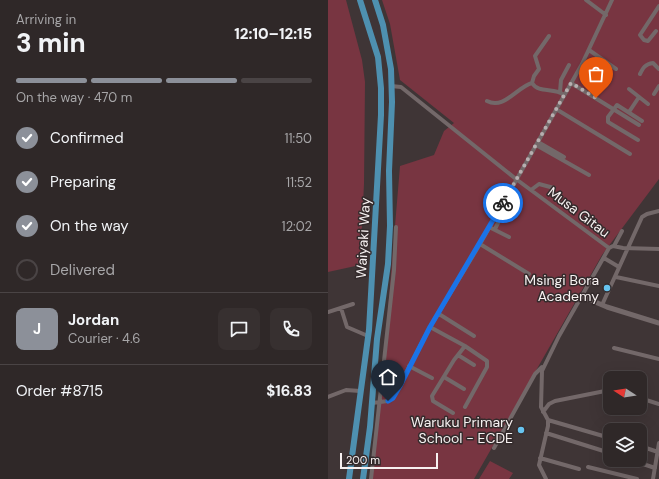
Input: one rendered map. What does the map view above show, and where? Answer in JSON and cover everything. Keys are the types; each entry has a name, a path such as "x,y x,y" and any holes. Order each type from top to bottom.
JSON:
{"highway":[{"name":"Waiyaki Way","path":"349,479 368,335 379,170 381,88 378,57 360,0"},
{"name":"Waiyaki Way","path":"363,479 375,403 374,383 378,335 388,264 390,233 388,171 391,69 383,26 375,0"},
{"path":"368,335 373,337 378,335"},
{"path":"361,383 369,387 374,383"}],"street":[{"path":"586,0 606,15"},
{"path":"375,403 393,398 430,327 480,244 571,83 589,50 612,0"},
{"path":"656,31 648,41 644,40 640,35 659,6"},
{"path":"487,101 494,104 502,102 532,83 534,76 539,69 535,56 549,36"},
{"path":"589,50 616,69"},
{"path":"640,74 644,66 649,63 653,63 659,68"},
{"path":"560,92 561,80 569,65"},
{"path":"532,83 539,89 560,92 564,95"},
{"path":"571,83 613,108 640,123 629,112 618,105 613,108 608,117 608,122 638,140"},
{"name":"Musa Gitau","path":"391,86 401,87 516,179 609,248 544,364 540,388 543,412 548,420"},
{"path":"654,94 659,86"},
{"path":"629,89 648,104"},
{"path":"629,112 639,97"},
{"path":"556,109 630,154"},
{"path":"537,144 564,157"},
{"path":"537,144 589,175"},
{"path":"531,190 539,184 554,188"},
{"path":"602,305 642,217 647,214 659,212"},
{"path":"495,230 498,223"},
{"path":"370,479 375,403 394,270 396,227"},
{"path":"489,227 509,237"},
{"path":"614,246 622,231"},
{"path":"480,244 529,274"},
{"path":"609,248 614,246 659,249"},
{"path":"604,258 619,267"},
{"path":"616,277 659,286"},
{"path":"581,296 602,305 659,323"},
{"path":"328,312 353,304"},
{"path":"341,308 347,327 368,335"},
{"path":"439,314 474,336"},
{"path":"430,327 485,358 488,364 464,407"},
{"path":"453,413 432,399 444,377 465,346"},
{"path":"614,348 659,359"},
{"path":"458,355 474,365"},
{"path":"494,448 535,374 544,364"},
{"path":"409,366 432,378"},
{"path":"444,377 464,389"},
{"path":"328,397 346,390 360,391"},
{"path":"543,412 549,404 603,392"},
{"path":"647,400 659,404"},
{"path":"546,479 540,469 540,458 548,420 603,436"},
{"path":"546,433 603,450"},
{"path":"653,479 659,443"},
{"path":"647,448 658,452"},
{"path":"540,458 579,469"},
{"path":"647,465 656,468"},
{"path":"588,467 637,479"}],"shaded area":[{"path":"328,0 346,0 362,60 365,82 364,184 360,265 328,272"},
{"path":"382,0 659,0 659,179 602,255 474,479 370,479 381,394 400,166 434,155 444,131 454,123 400,80 390,24"},
{"path":"490,461 513,473 509,479 479,479"}],"way so far":[{"path":"503,203 571,83 596,98"}],"place":[{"name":"Msingi Bora Academy","path":"607,288"},
{"name":"Waruku Primary School - ECDE","path":"521,430"}],"route":[{"path":"388,401 393,398 400,386 430,327 503,203"}]}
